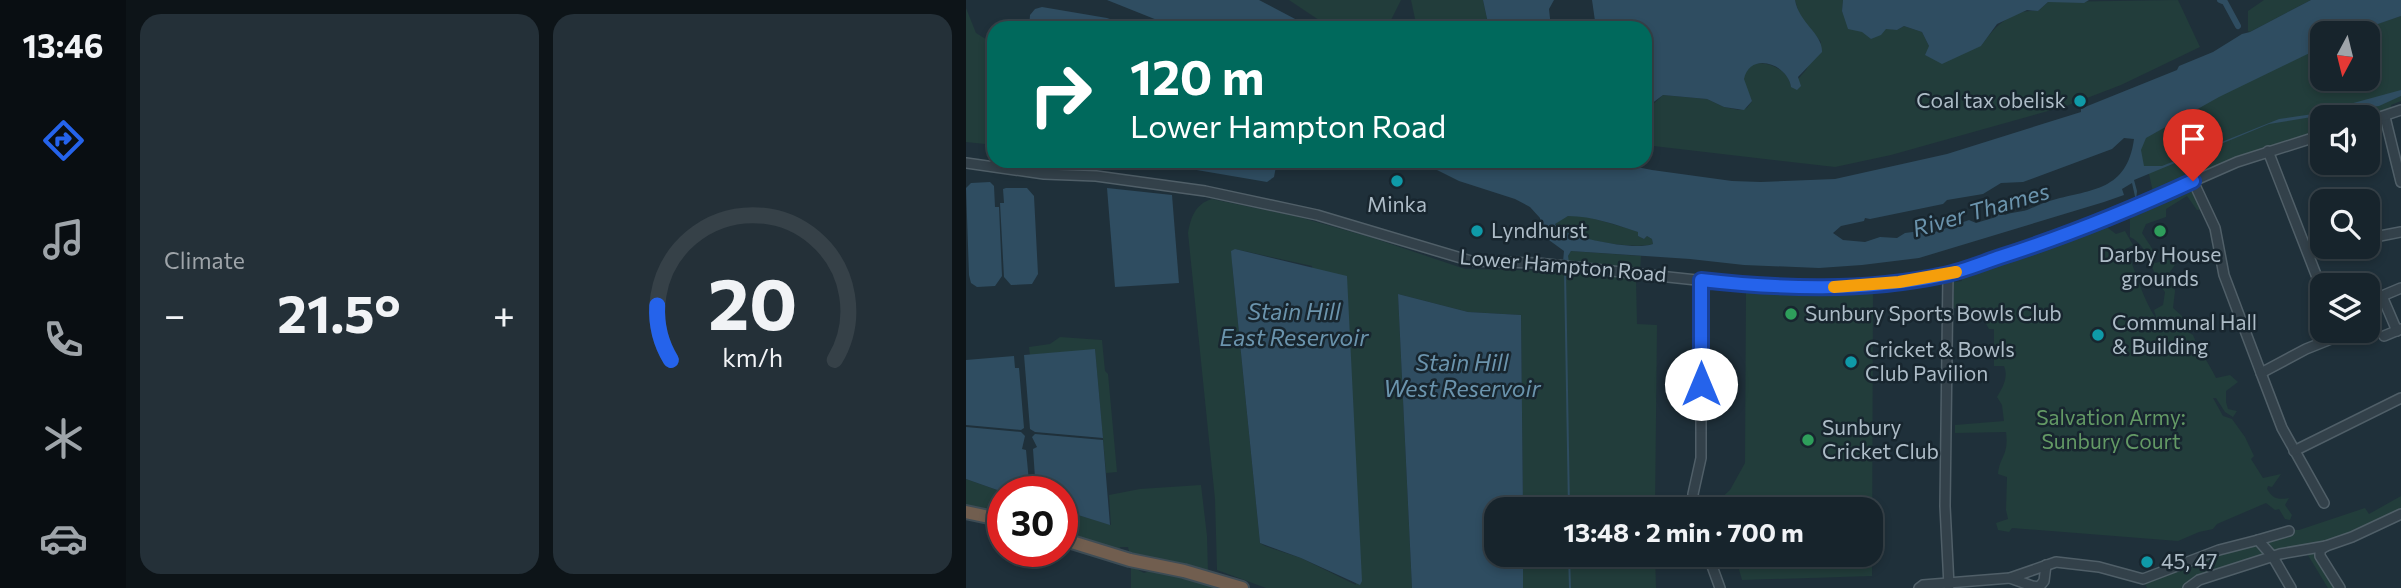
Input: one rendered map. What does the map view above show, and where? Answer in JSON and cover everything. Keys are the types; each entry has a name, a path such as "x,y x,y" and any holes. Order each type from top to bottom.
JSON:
{"highway":[{"path":"966,512 987,517"},
{"path":"1078,544 1130,561 1184,571 1242,588"}],"street":[{"path":"2380,118 2401,110"},
{"path":"2385,117 2401,182"},
{"name":"Lower Hampton Road","path":"1001,168 1044,174 1096,176 1205,191 1317,215 1471,261 1537,263 1762,287 1830,287 1899,282 1948,274 2028,249 2267,151 2310,138"},
{"path":"2267,151 2315,273"},
{"name":"Lower Hampton Road","path":"966,163 987,166"},
{"path":"2193,181 2214,228 2224,275 2282,428 2324,503"},
{"path":"2380,236 2401,232"},
{"path":"1948,274 1945,506 1949,585"},
{"path":"1693,497 1701,458 1701,280"},
{"path":"2384,336 2399,330 2382,296 2401,288"},
{"path":"2260,373 2321,343"},
{"path":"2294,451 2401,398"},
{"path":"2188,588 2206,578 2280,554 2326,546 2367,532 2401,514"},
{"path":"1919,588 1923,585 2010,578 2056,562 2078,563 2143,579 2219,550 2289,531"},
{"path":"2258,540 2273,557 2291,588"},
{"path":"2326,546 2320,550 2319,555 2340,588"},
{"path":"2010,578 2039,587 2044,581 2046,565"},
{"path":"1712,567 1720,588"},
{"path":"2206,578 2209,588"}],"green space":[{"path":"1289,0 1401,0 1390,21 1320,21"},
{"path":"1411,0 1483,0 1488,21 1416,21"},
{"path":"1795,0 1843,0 1842,12 1871,39 1886,28 1897,30 1904,26 1922,32 1929,46 1981,46 2005,20 2020,13 2038,11 2048,2 2178,0 2200,47 2121,85 2066,106 1891,155 1835,167 1652,146 1652,105 1663,95 1707,99 1739,110 1747,108 1752,101 1744,82 1745,71 1757,63 1774,66 1782,71 1791,87 1806,70 1821,42 1800,17"},
{"path":"2264,0 2311,0 2250,32 2248,11"},
{"path":"966,8 976,33 987,40 987,144 966,142"},
{"path":"2401,16 2401,92 2376,98 2381,103 2401,96 2401,101 2391,105 2392,109 2385,109 2383,116 2380,116 2380,105 2310,105 2310,134 2245,155 2171,189 2169,186 2153,192 2149,174 2140,171 2142,132 2153,134 2215,95 2232,90 2310,50 2310,91 2380,91 2380,23"},
{"name":"Salvation Army: Sunbury Court","path":"2195,190 2203,209 2197,210 2187,196 2166,209 2166,217 2146,224 2142,233 2155,253 2155,263 2175,258 2177,262 2170,272 2175,291 2173,308 2182,316 2184,330 2193,335 2216,378 2230,375 2238,382 2226,391 2228,409 2237,411 2233,417 2213,398 2223,416 2232,419 2245,437 2254,456 2251,459 2263,478 2281,474 2272,487 2268,486 2267,489 2276,498 2289,498 2285,505 2292,515 2290,520 2285,519 2279,509 2275,510 2266,503 2217,524 2213,529 2178,541 2012,528 2009,532 1998,530 1996,523 2008,519 2007,477 1998,474 2006,446 2006,432 1955,433 1955,425 2004,421 2002,405 1997,397 2006,375 2004,366 1994,366 1994,329 1989,329 1985,322 1990,316 1988,308 1950,308 1954,296 1954,282 1962,281 1961,277 1982,269 1984,265 1993,262 1997,264 2058,244 2104,225 2116,234 2125,231 2133,245 2126,249 2157,320 2154,310 2163,305 2165,292 2143,248 2130,237 2130,219 2149,205 2170,201 2171,194"},
{"path":"1212,199 1299,217 1465,269 1557,271 1636,279 1637,324 1657,325 1655,497 1523,497 1521,315 1468,312 1398,294 1412,588 1266,588 1217,570 1215,499 1188,233 1195,212 1202,204","holes":["1235,249 1312,266 1356,585 1301,558 1260,543 1232,263"]},
{"path":"1568,216 1585,216 1633,230 1644,239 1647,236 1652,239 1653,244 1632,246 1574,236 1555,227 1557,221"},
{"path":"1571,251 1641,256 1640,271 1568,263"},
{"name":"Sunbury Cricket Club","path":"1873,289 1872,497 1722,497 1730,490 1745,463 1746,291 1834,293"},
{"path":"1060,337 1102,340 1105,371 1108,374 1117,472 1106,473 1095,350 1030,355 1029,347 1050,344"},
{"path":"966,479 987,486 987,510 966,506"},
{"path":"1201,485 1208,573 1130,555 1128,547 1120,547 1119,551 1078,538 1078,515 1111,525 1109,495 1140,489"},
{"path":"2401,496 2401,514 2315,547 2315,553 2335,588 2328,588 2306,552 2274,559 2188,588 2147,588 2143,579 2365,508 2369,514"},
{"path":"1131,566 1144,573 1153,570 1221,588 1131,588"},
{"path":"1523,567 1655,567 1656,588 1523,588"},
{"name":"Sunbury Cricket Club","path":"1738,567 1872,567 1872,576 1742,580"}],"water":[{"path":"1107,0 1259,0 1298,21 1160,21"},
{"path":"1483,0 1554,0 1549,9 1550,21 1488,21"},
{"path":"1592,0 1795,0 1801,15 1819,40 1822,52 1798,77 1801,86 1797,90 1791,87 1783,72 1776,67 1761,63 1753,65 1744,79 1752,101 1744,110 1724,107 1707,99 1663,95 1652,103 1652,21 1595,21"},
{"path":"1843,0 2089,0 2084,3 2048,2 2038,11 2027,10 1997,24 1981,46 1942,64 1925,55 1929,46 1922,32 1904,26 1897,30 1886,29 1881,35 1871,39 1862,32 1848,29 1842,11"},
{"path":"2311,0 2401,0 2401,16 2380,23 2380,21 2310,21 2310,53 2219,97 2146,138 2141,150 2144,166 2162,166 2279,119 2310,114 2310,117 2269,124 2134,180 2136,201 2132,183 2122,189 2124,195 1919,258 1819,268 1744,265 1571,251 1569,262 1563,262 1564,251 1542,235 1540,218 1530,207 1515,199 1459,181 1433,168 1642,168 1732,181 1835,179 1947,154 2081,112 2085,107 2177,70 2179,66 2213,52 2242,34","holes":["2124,138 2134,139 2124,169 2106,185 2027,210 2005,215 2002,213 1976,223 1969,220 1935,232 1928,230 1905,233 1897,238 1880,237 1865,242 1843,240 1833,233 1841,226 1864,221 1865,218 1983,194 2001,183 2023,182 2112,149","1568,216 1595,219 1638,232 1638,236 1652,239 1653,244 1632,246 1592,240 1559,230 1555,224"]},
{"path":"1042,7 1115,21 1030,21 1035,9"},
{"path":"2401,90 2401,96 2380,106 2346,105"},
{"path":"1185,168 1276,168 1274,177 1267,182"},
{"path":"990,182 994,186 995,207 999,207 1002,276 995,286 977,287 971,283 969,275 966,188 971,183"},
{"path":"1027,188 1034,196 1038,274 1032,284 1011,285 1004,277 1000,203 1004,203 1003,189"},
{"path":"1107,188 1172,195 1179,283 1115,287"},
{"name":"Stain Hill East Reservoir","path":"1235,249 1347,276 1362,581 1360,585 1260,543 1232,263 1231,251"},
{"name":"Stain Hill West Reservoir","path":"1398,294 1468,312 1521,315 1523,497 1484,497 1484,567 1523,567 1523,588 1412,588"},
{"path":"1095,349 1103,438 1035,432 1030,429 1024,355"},
{"path":"1014,356 1015,368 1019,368 1024,428 1021,430 966,425 966,360"},
{"path":"966,427 1021,432 1025,436 1022,449 1026,450 1028,476 987,476 987,486 966,479"},
{"path":"1035,434 1103,440 1110,525 1078,515 1078,476 1035,476 1033,449 1037,447 1032,437"}],"waterway":[{"path":"2220,0 2225,2 2238,26"},
{"path":"1565,271 1569,497"},
{"path":"1569,567 1570,588"}],"slow traffic":[{"path":"1834,287 1899,282 1956,272"}],"place":[{"name":"Coal tax obelisk","path":"2080,101"},
{"name":"Minka","path":"1397,181"},
{"name":"Lyndhurst","path":"1477,231"},
{"name":"Darby House grounds","path":"2160,231"},
{"name":"Sunbury Sports Bowls Club","path":"1791,314"},
{"name":"Communal Hall & Building","path":"2098,335"},
{"name":"Cricket & Bowls Club Pavilion","path":"1851,362"},
{"name":"Sunbury Cricket Club","path":"1808,440"},
{"name":"45, 47","path":"2147,562"}],"route":[{"path":"1701,384 1701,280 1796,288 1899,282 1948,274 2028,249 2109,218 2193,181"}],"water label":[{"name":"River Thames","path":"1981,210"}]}
